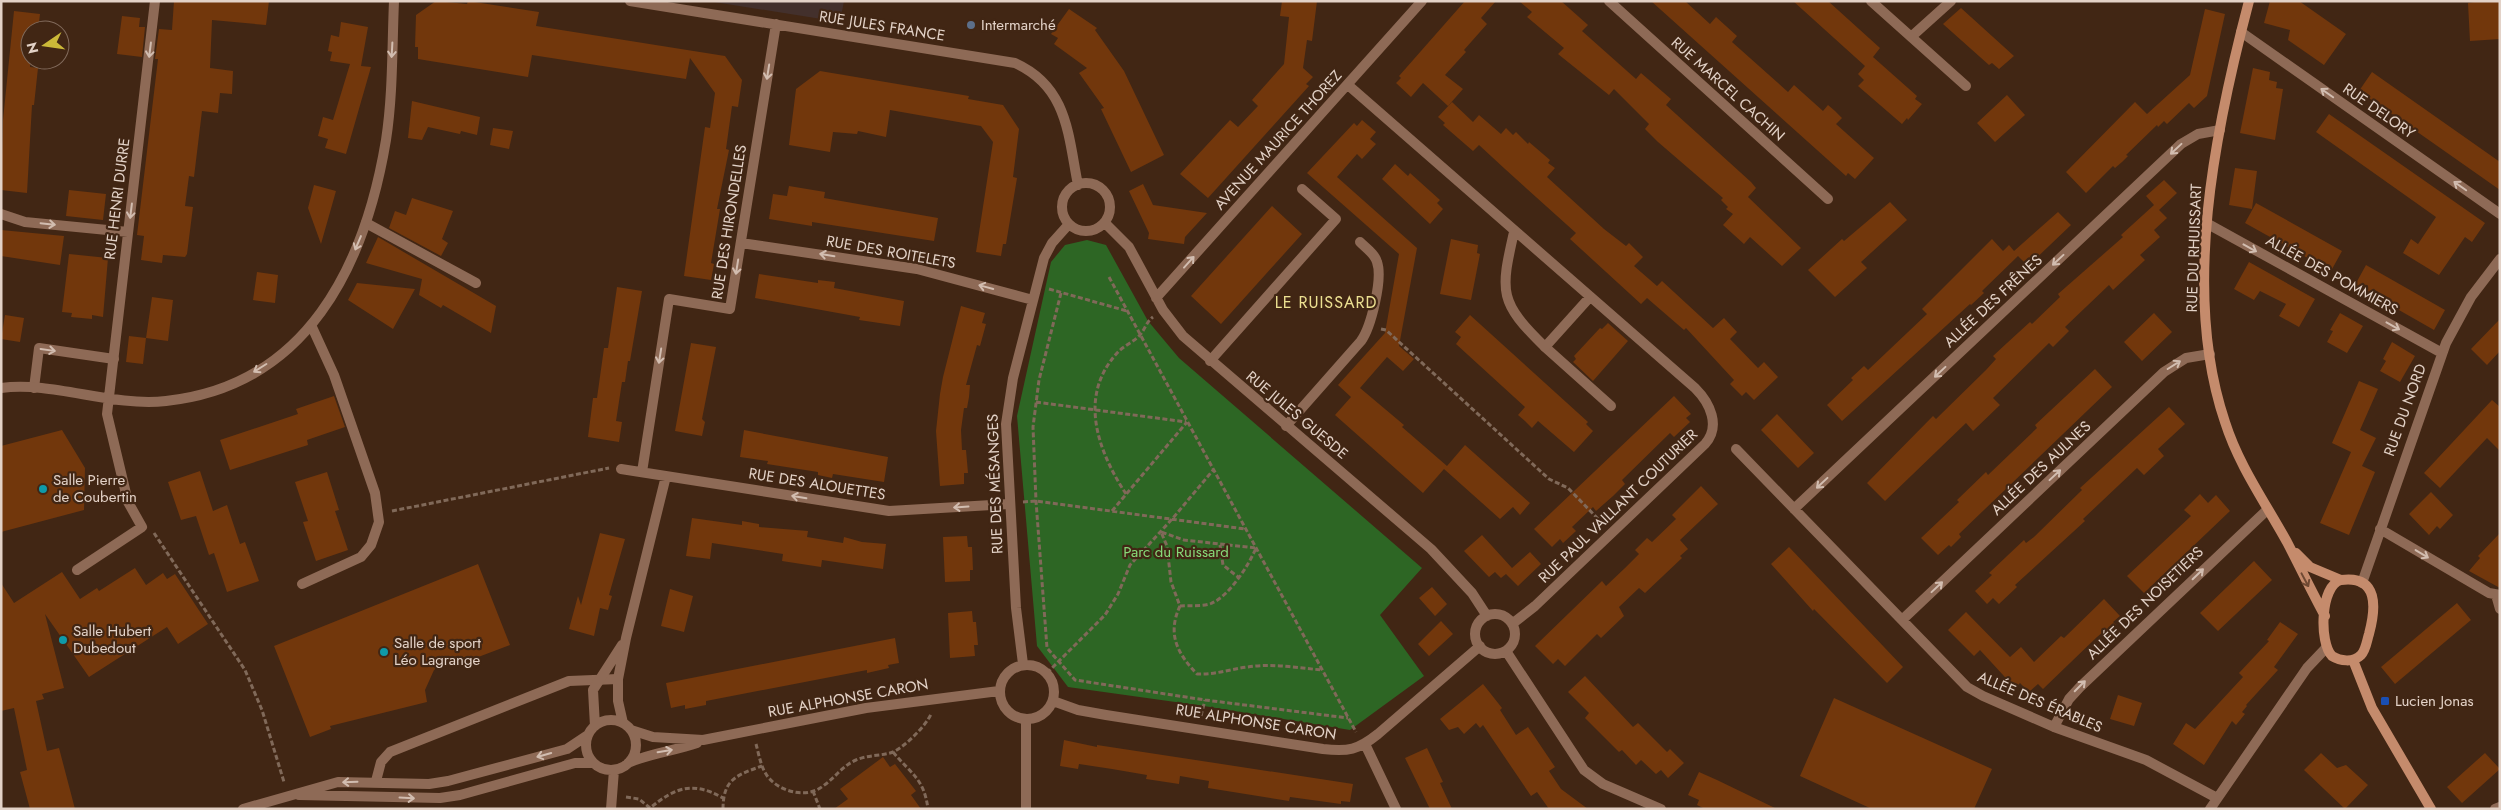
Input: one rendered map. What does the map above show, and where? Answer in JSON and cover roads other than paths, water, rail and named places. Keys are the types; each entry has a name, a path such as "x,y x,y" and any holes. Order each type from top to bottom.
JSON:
{"street":[{"name":"RUE HENRI DURRE","path":"77,570 142,527 131,509 108,421 155,1"},
{"path":"1,388 34,388 139,403 166,401 220,388 264,366 289,348 312,327 336,290 366,223 377,183 388,128 394,1"},
{"name":"RUE JULES FRANCE","path":"630,1 1008,61 1021,66 1045,83 1059,103 1068,130 1078,185"},
{"name":"AVENUE MAURICE THOREZ","path":"1156,298 1422,1"},
{"name":"RUE MARCEL CACHIN","path":"1609,1 1828,199"},
{"path":"1871,1 1966,86"},
{"path":"1911,37 1951,1"},
{"name":"RUE DU RHUISSART","path":"2249,1 2220,130 2208,224 2205,281 2210,354 2218,401 2228,433 2248,478 2287,542 2325,616"},
{"name":"RUE DES HIRONDELLES","path":"642,472 669,299 730,309 776,24"},
{"name":"RUE DELORY","path":"2241,32 2500,214"},
{"name":"RUE PAUL VAILLANT COUTURIER","path":"1348,85 1701,394 1709,407 1713,423 1712,434 1705,444 1535,606 1512,624"},
{"name":"ALLÉE DES FRÊNES","path":"1794,509 2181,144 2198,134 2220,130"},
{"path":"1089,183 1107,195 1110,210 1104,223 1089,232 1078,230 1069,224 1063,215 1062,204 1069,191 1078,185 1089,183"},
{"path":"1210,361 1336,220 1302,188"},
{"path":"1,214 25,222 128,232"},
{"path":"366,223 476,283"},
{"name":"RUE JULES GUESDE","path":"1104,223 1128,246 1156,298 1177,330 1210,361 1431,549 1472,593 1487,616"},
{"name":"RUE DES MÉSANGES","path":"1023,664 1017,614 1009,504 1006,440 1008,401 1036,286 1048,250 1069,224"},
{"name":"ALLÉE DES POMMIERS","path":"2208,224 2442,353"},
{"path":"1514,232 1506,268 1507,297 1520,322 1611,406"},
{"path":"1286,426 1361,341 1369,324 1379,268 1375,257 1360,242"},
{"name":"RUE DES ROITELETS","path":"741,243 929,272 1033,300"},
{"name":"RUE DU NORD","path":"2362,583 2442,353 2467,304 2500,259"},
{"path":"1545,347 1590,297"},
{"path":"302,584 361,557 374,538 379,514 375,493 334,375 312,327"},
{"path":"34,388 39,348 114,359"},
{"name":"ALLÉE DES AULNES","path":"1902,620 2164,372 2186,358 2210,354"},
{"name":"ALLÉE DES ÉRABLES","path":"1736,449 1967,687 2054,727 2146,760 2217,798"},
{"name":"RUE DES ALOUETTES","path":"621,469 889,511 1009,504"},
{"path":"288,795 440,798 460,795 575,763 593,763 602,768 614,770 628,763 636,747 618,701 618,679 626,638 666,476"},
{"name":"ALLÉE DES NOISETIERS","path":"2054,727 2068,699 2267,510"},
{"path":"2380,529 2488,593 2498,595 2500,609"},
{"name":"RUE DU RHUISSART","path":"2287,542 2310,567 2341,580"},
{"path":"2341,580 2352,580 2362,583 2372,594 2375,611 2364,651 2353,660 2335,658 2326,648 2325,616 2328,591 2333,584 2341,580"},
{"path":"1501,615 1512,624 1515,637 1506,651 1494,654 1480,646 1476,639 1476,628 1487,616 1501,615"},
{"path":"594,726 592,698 598,679 626,638"},
{"name":"RUE ALPHONSE CARON","path":"1053,701 1098,714 1322,749 1354,750 1365,744 1480,646"},
{"path":"2210,809 2307,668 2326,648"},
{"path":"1506,651 1584,770 1603,784 1661,809"},
{"path":"2353,660 2375,714 2431,809"},
{"path":"1023,664 1036,666 1047,673 1053,684 1053,701 1042,714 1026,719 1014,716 1007,710 1000,699 1000,691 1005,675 1023,664"},
{"path":"376,781 381,762 390,752 569,682 618,679"},
{"name":"RUE ALPHONSE CARON","path":"628,763 648,755 681,748 703,740 851,710 1000,691"},
{"path":"1026,719 1026,809"},
{"path":"243,809 338,782 376,781 420,784 443,782 567,749 588,735 594,726 608,720 627,727"},
{"name":"RUE ALPHONSE CARON","path":"627,727 659,738 703,740"},
{"path":"588,735 586,750 593,763"},
{"path":"1365,744 1396,809"},
{"path":"611,809 614,770"},
{"path":"2495,809 2500,807"}],"place":[{"name":"Intermarché","path":"971,25"},
{"name":"Salle Pierre de Coubertin","path":"43,489"},
{"name":"Salle Hubert Dubedout","path":"63,640"},
{"name":"Salle de sport Léo Lagrange","path":"384,652"},
{"name":"Lucien Jonas","path":"2385,701"}],"district":[{"name":"LE RUISSARD","path":"1326,302"}],"park label":[{"name":"Parc du Ruissard","path":"1176,552"}]}
